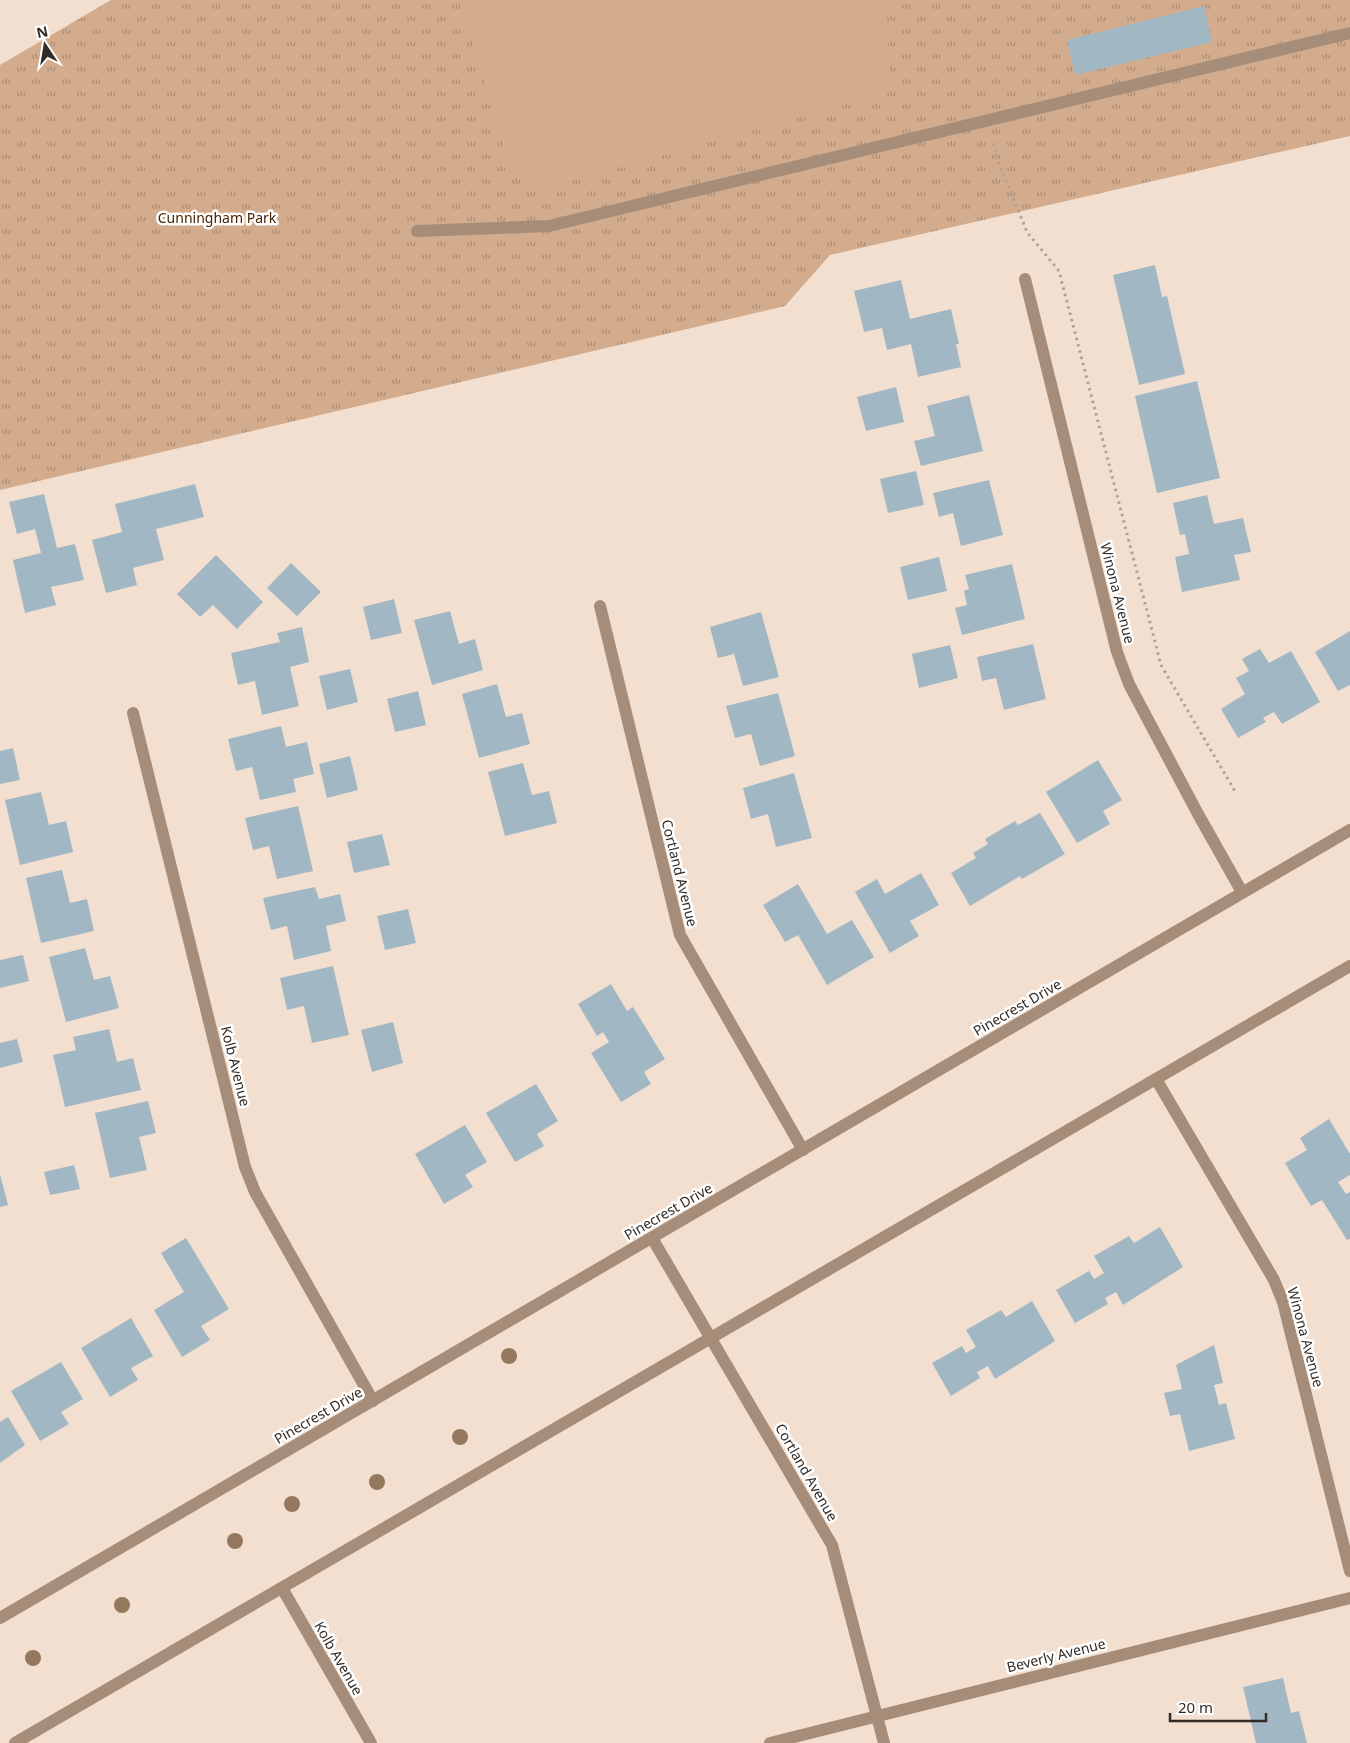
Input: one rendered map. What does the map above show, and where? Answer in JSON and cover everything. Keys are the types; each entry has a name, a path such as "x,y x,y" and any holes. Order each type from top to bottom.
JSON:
{"street":[{"path":"417,232 549,226 1350,33"},
{"name":"Winona Avenue","path":"1024,279 1117,652 1133,693 1242,892"},
{"name":"Cortland Avenue","path":"600,606 680,935 803,1150"},
{"name":"Kolb Avenue","path":"133,713 245,1167 255,1192 374,1401"},
{"name":"Pinecrest Drive","path":"0,1618 1350,830"},
{"path":"15,1743 1350,966"},
{"name":"Winona Avenue","path":"1156,1079 1274,1280 1283,1302 1350,1570"},
{"name":"Cortland Avenue","path":"652,1238 832,1545 884,1743"},
{"name":"Kolb Avenue","path":"282,1588 371,1743"},
{"name":"Beverly Avenue","path":"770,1743 1350,1598"}],"path":[{"path":"989,120 999,164 1027,232 1059,271 1161,665 1236,793"}],"green space":[{"name":"Cunningham Park","path":"111,0 1350,0 1350,136 830,255 785,306 0,490 0,65"},
{"path":"460,0 879,0 888,39 891,92 546,188 510,168"}],"building":[{"path":"1204,6 1212,42 1075,75 1067,40"},
{"path":"1155,265 1162,297 1167,296 1185,374 1139,385 1113,275"},
{"path":"901,280 910,319 951,309 959,344 956,344 961,367 918,377 911,344 887,350 882,328 864,332 854,291"},
{"path":"1197,381 1220,478 1157,493 1135,396"},
{"path":"896,387 904,422 866,431 857,397"},
{"path":"969,395 983,451 921,466 914,441 935,436 927,406"},
{"path":"916,471 924,505 888,513 880,479"},
{"path":"989,480 1003,535 961,546 953,513 939,517 933,493"},
{"path":"195,484 204,517 156,529 164,560 133,568 137,585 106,593 92,540 122,532 115,504"},
{"path":"44,494 57,548 75,544 84,580 51,587 56,605 25,613 13,560 41,553 35,529 17,534 9,502"},
{"path":"1207,495 1214,524 1243,518 1251,552 1234,555 1240,580 1182,592 1175,557 1189,554 1185,534 1180,535 1173,503"},
{"path":"216,555 263,602 237,629 213,605 200,617 177,594"},
{"path":"939,557 947,591 908,600 900,567"},
{"path":"291,563 321,592 297,616 267,588"},
{"path":"1012,564 1025,619 962,635 955,608 967,605 964,591 969,589 965,575"},
{"path":"394,599 402,633 371,640 363,607"},
{"path":"450,611 459,644 475,639 483,670 432,685 414,620"},
{"path":"761,612 779,677 743,686 734,654 718,658 710,627"},
{"path":"302,627 309,662 290,667 299,706 262,715 255,681 238,685 231,653 280,642 277,633"},
{"path":"1350,631 1350,685 1338,691 1315,652"},
{"path":"1033,644 1046,699 1004,710 996,678 982,681 977,657"},
{"path":"950,645 958,678 919,688 912,654"},
{"path":"1260,649 1269,663 1291,651 1320,702 1282,724 1274,712 1263,718 1266,722 1238,738 1221,709 1245,694 1236,678 1249,671 1242,659"},
{"path":"350,669 358,702 327,710 319,676"},
{"path":"497,684 506,717 522,713 530,744 479,758 462,694"},
{"path":"418,691 426,725 395,732 387,699"},
{"path":"778,693 795,756 760,766 751,734 735,738 726,706"},
{"path":"281,726 286,747 307,742 314,774 293,779 296,792 260,800 252,767 236,771 228,739"},
{"path":"13,748 20,780 0,784 0,751"},
{"path":"350,756 358,790 327,798 319,764"},
{"path":"1098,760 1122,800 1103,811 1110,824 1077,843 1046,792"},
{"path":"523,763 532,795 549,791 557,823 505,836 488,772"},
{"path":"794,773 812,838 776,847 768,814 751,819 743,788"},
{"path":"41,792 49,825 66,821 73,852 20,865 5,800"},
{"path":"298,806 313,871 277,879 269,846 253,850 245,818"},
{"path":"1040,813 1065,854 1022,879 1020,876 970,906 951,873 976,858 973,853 988,844 985,839 1015,821 1018,825"},
{"path":"382,834 390,865 354,873 347,842"},
{"path":"62,870 70,903 87,899 94,931 41,943 26,878"},
{"path":"921,873 939,905 910,921 919,936 890,953 855,892 877,879 885,894"},
{"path":"798,884 827,934 852,920 874,957 827,985 798,935 785,942 763,905"},
{"path":"315,887 319,899 340,894 346,921 326,926 331,951 294,960 287,926 271,930 263,898"},
{"path":"408,909 416,943 385,950 377,916"},
{"path":"85,948 94,980 110,976 119,1008 66,1022 49,957"},
{"path":"23,955 29,981 0,988 0,960"},
{"path":"333,966 349,1035 312,1043 304,1006 287,1010 280,978"},
{"path":"611,984 627,1011 633,1007 665,1059 644,1072 651,1084 621,1102 591,1053 609,1042 603,1032 597,1036 578,1004"},
{"path":"393,1022 403,1063 372,1072 361,1030"},
{"path":"109,1029 117,1062 133,1058 141,1090 65,1107 53,1055 76,1050 73,1037"},
{"path":"17,1039 23,1062 0,1068 0,1043"},
{"path":"536,1084 558,1121 537,1134 544,1146 515,1162 486,1113"},
{"path":"148,1101 156,1133 139,1137 147,1170 110,1178 95,1113"},
{"path":"1329,1119 1350,1154 1350,1175 1338,1182 1346,1194 1350,1192 1350,1239 1347,1240 1322,1200 1311,1206 1285,1163 1307,1150 1300,1138"},
{"path":"465,1125 487,1162 465,1175 473,1187 444,1204 415,1154"},
{"path":"74,1165 80,1189 50,1195 44,1172"},
{"path":"0,1174 8,1205 0,1207"},
{"path":"1160,1227 1183,1267 1123,1305 1116,1292 1105,1298 1108,1304 1075,1323 1056,1290 1089,1271 1094,1279 1104,1273 1094,1256 1129,1236 1134,1243"},
{"path":"186,1238 229,1309 201,1326 210,1340 182,1357 154,1310 184,1292 161,1253"},
{"path":"1032,1301 1055,1341 995,1379 988,1366 977,1372 980,1378 951,1396 932,1363 962,1346 966,1353 976,1347 966,1330 1001,1310 1006,1317"},
{"path":"131,1318 153,1356 131,1368 138,1380 110,1397 81,1348"},
{"path":"1214,1345 1223,1383 1214,1385 1219,1405 1226,1403 1235,1439 1189,1451 1180,1414 1170,1416 1164,1393 1182,1389 1176,1365"},
{"path":"61,1362 83,1399 61,1412 69,1424 40,1441 11,1391"},
{"path":"8,1417 25,1445 0,1463 0,1422"},
{"path":"1283,1678 1291,1713 1299,1711 1307,1743 1256,1743 1243,1687"}]}
